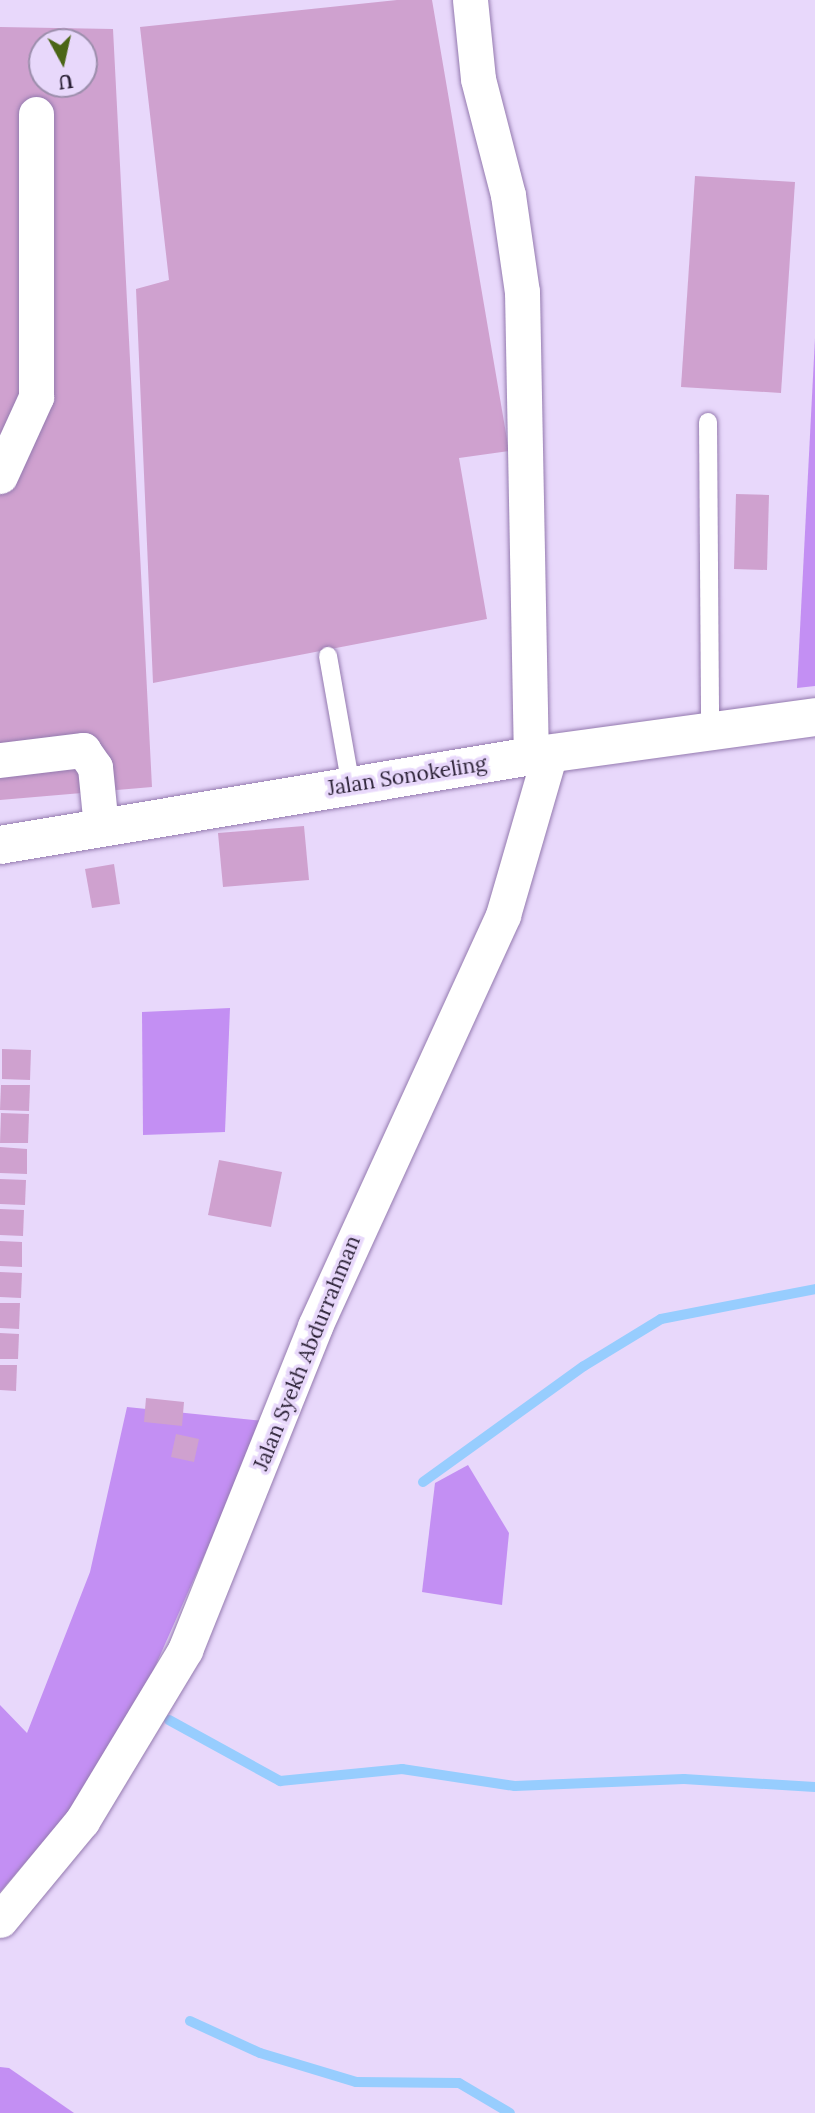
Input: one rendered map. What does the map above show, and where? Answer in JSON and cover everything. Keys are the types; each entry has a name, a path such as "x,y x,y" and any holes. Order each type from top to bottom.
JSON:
{"street":[{"name":"Jalan Syekh Abdurrahman","path":"0,1920 82,1821 185,1650 315,1326 503,915 541,754 522,292 508,195 476,67 470,0"},
{"path":"0,475 36,397 36,114"},
{"name":"Jalan Sonokeling","path":"0,845 541,754 815,717"},
{"path":"0,760 83,750 95,767 101,827"}],"lane":[{"path":"708,422 710,733"},
{"path":"328,656 351,786"}],"shaded area":[{"path":"815,338 815,686 797,688"},
{"path":"230,1008 225,1132 143,1135 142,1012"},
{"path":"127,1407 264,1421 134,1714 91,1786 0,1892 0,1705 27,1733 90,1572"},
{"path":"468,1465 509,1533 502,1605 422,1592 435,1483"},
{"path":"0,2067 9,2068 74,2113 0,2113"}],"building":[{"path":"397,0 432,0 509,451 459,458 487,619 153,683 136,289 169,280 140,27"},
{"path":"0,27 56,28 28,28 28,98 98,98 98,29 113,29 152,787 0,800"},
{"path":"695,176 795,182 781,393 681,387"},
{"path":"736,494 769,495 767,570 734,569"},
{"path":"304,826 309,880 223,887 218,833"},
{"path":"114,864 120,904 92,908 85,869"},
{"path":"2,1049 31,1050 30,1080 2,1079"},
{"path":"1,1085 30,1085 29,1111 0,1110"},
{"path":"1,1113 29,1114 28,1143 0,1143"},
{"path":"0,1147 27,1149 27,1174 0,1173"},
{"path":"219,1160 282,1172 271,1227 208,1215"},
{"path":"0,1179 26,1180 25,1205 0,1204"},
{"path":"0,1209 24,1210 23,1236 0,1235"},
{"path":"0,1241 22,1242 22,1267 0,1266"},
{"path":"0,1272 22,1273 21,1298 0,1297"},
{"path":"0,1303 20,1303 19,1329 0,1328"},
{"path":"0,1333 19,1334 18,1359 0,1359"},
{"path":"0,1365 17,1365 16,1391 0,1390"},
{"path":"146,1398 184,1402 182,1426 144,1422"},
{"path":"176,1434 199,1439 194,1462 171,1457"}],"waterway":[{"path":"423,1482 584,1366 661,1319 815,1289"},
{"path":"169,1720 280,1781 402,1769 515,1786 684,1779 815,1787"},
{"path":"190,2021 260,2053 356,2082 459,2083 510,2113"}]}
